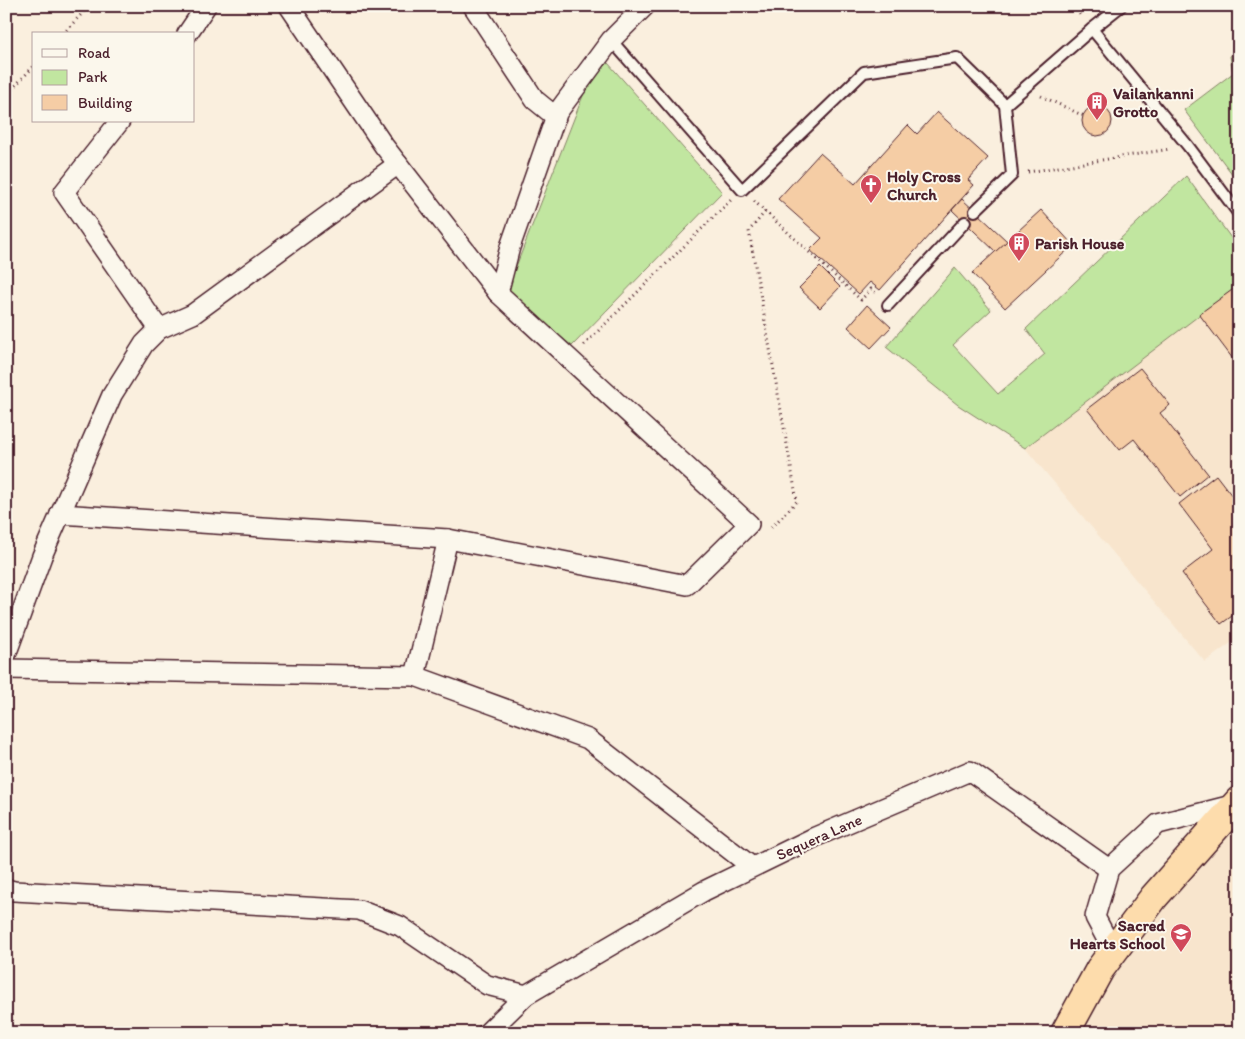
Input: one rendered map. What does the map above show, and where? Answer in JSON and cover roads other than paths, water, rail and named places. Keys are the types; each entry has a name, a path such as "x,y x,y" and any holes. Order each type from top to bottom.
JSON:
{"highway":[{"path":"1065,1033 1100,970 1113,951 1154,897 1237,803"}],"street":[{"path":"188,32 206,6"},
{"path":"60,514 448,539 687,585 749,524 498,293 398,164 289,6"},
{"path":"472,6 535,100 556,117"},
{"path":"498,293 510,247 556,117 611,40 645,6"},
{"path":"119,122 64,192 158,329"},
{"path":"6,654 42,556 112,396 144,344 158,329 193,314 398,164"},
{"path":"415,676 448,539"},
{"path":"6,669 415,676 588,739 752,868"},
{"name":"Sequera Lane","path":"487,1033 526,995 704,891 815,837 970,771 1108,869"},
{"path":"1113,951 1095,917 1108,869 1158,824 1237,803"},
{"path":"6,889 14,891 359,910 400,926 487,985 526,995"}],"lane":[{"path":"1005,105 1121,6"},
{"path":"1092,29 1188,146 1239,214"},
{"path":"611,40 742,190 864,72 957,58 1005,105 1012,175 975,212"},
{"path":"888,305 965,222"}],"place":[{"name":"Vailankanni Grotto","path":"1097,121"},
{"name":"Holy Cross Church","path":"871,204"},
{"name":"Parish House","path":"1019,262"},
{"name":"Sacred Hearts School","path":"1181,953"}]}
